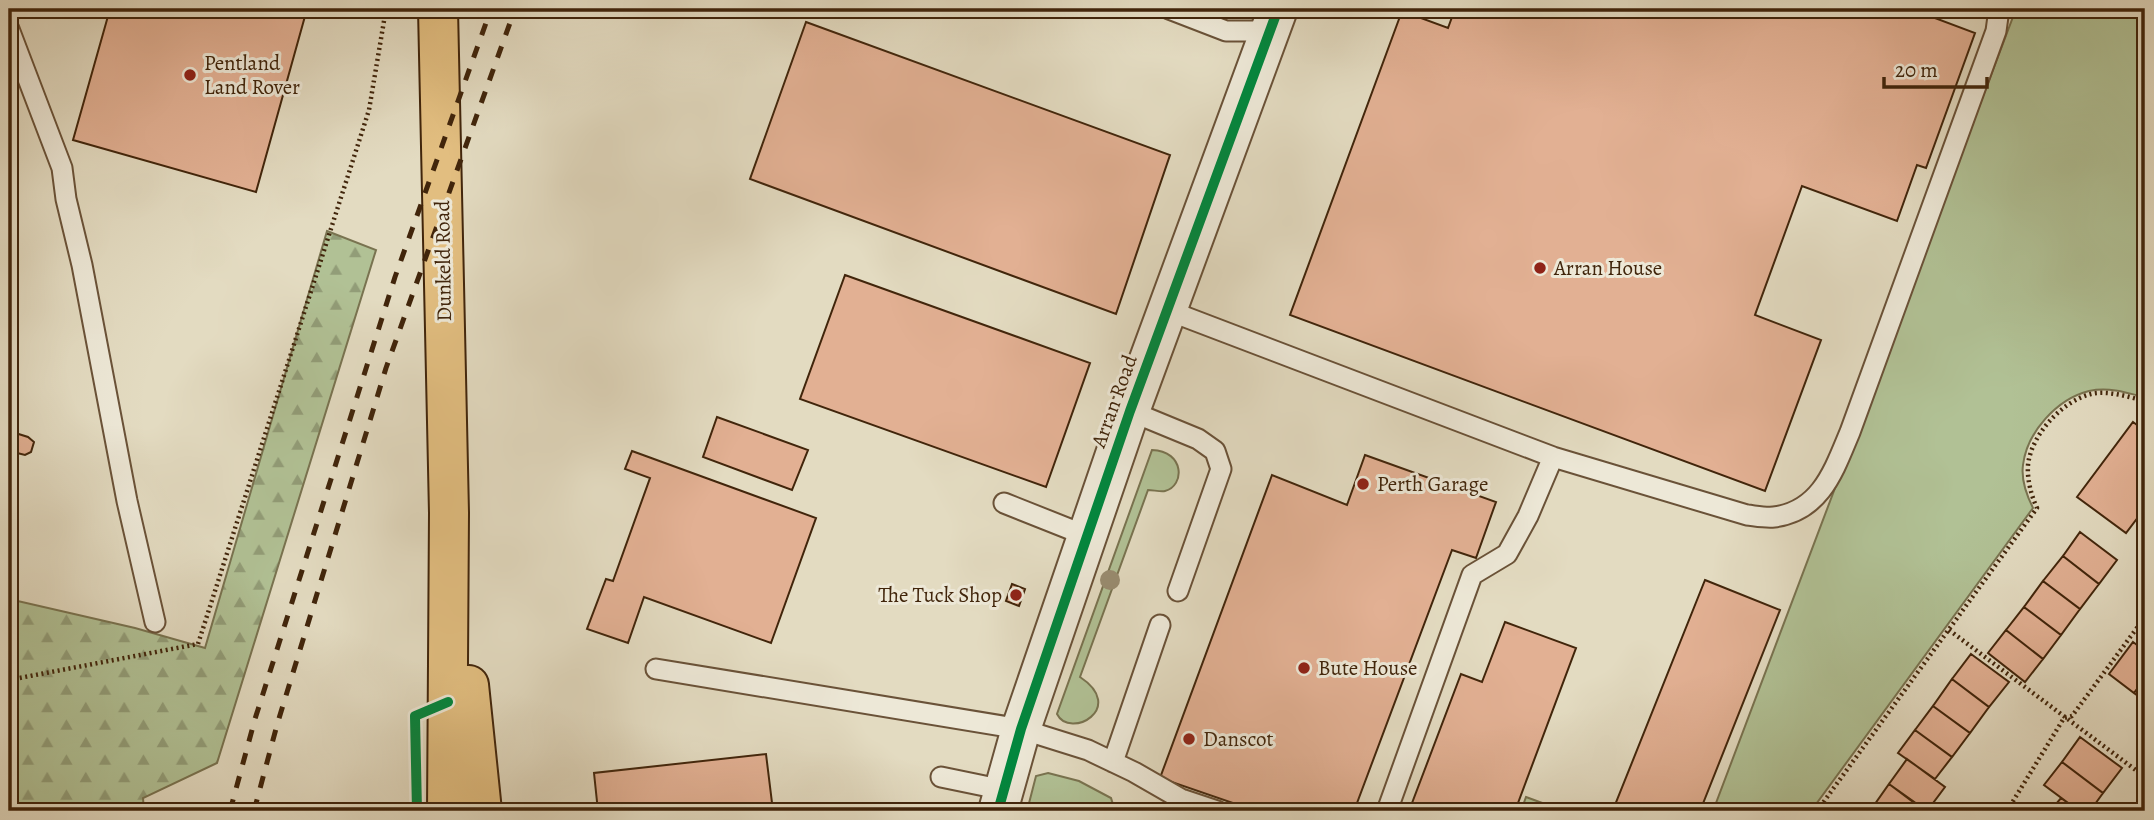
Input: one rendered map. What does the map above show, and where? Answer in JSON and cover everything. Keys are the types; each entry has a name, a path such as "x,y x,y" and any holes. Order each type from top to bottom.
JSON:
{"main road":[{"name":"Dunkeld Road","path":"438,9 449,513 447,811"},
{"name":"Dunkeld Road","path":"449,513 482,811"}],"street":[{"name":"Arran Road","path":"1001,801 1021,729 1130,411 1274,20"}],"lane":[{"path":"1169,9 1226,30 1274,20"},
{"path":"1167,310 1553,457 1747,515 1774,517 1811,503 1831,475 1850,432 1996,31 1999,9"},
{"path":"9,29 62,168 66,200 85,278 127,501 155,622"},
{"path":"1130,411 1198,439 1215,451 1221,469 1178,591"},
{"path":"1387,811 1472,575 1507,554 1528,516 1553,457"},
{"path":"1004,503 1087,536"},
{"path":"1113,762 1160,625"},
{"path":"656,669 1021,729 1087,750 1134,772 1181,799 1217,811"},
{"path":"941,777 1001,801"}],"path":[{"path":"9,680 198,644 369,110 386,9"},
{"path":"1817,811 2037,508 2031,495 2028,464 2039,434 2057,411 2092,394 2120,395 2145,401"},
{"path":"2007,811 2064,718 2073,716 2145,617"},
{"path":"1949,630 2145,778"}],"green space":[{"path":"2016,9 2145,9 2145,394 2143,397 2110,390 2089,391 2055,409 2037,429 2030,441 2023,465 2025,487 2033,508 1813,811 1713,811"},
{"path":"327,231 376,250 217,763 143,798 144,811 9,811 9,599 135,628 205,648"},
{"path":"1152,450 1171,456 1176,462 1176,483 1165,491 1148,490 1080,677 1093,689 1098,700 1097,709 1091,717 1073,724 1064,721 1057,714"},
{"path":"1048,773 1079,781 1111,798 1115,811 1027,811 1036,776"},
{"path":"1526,797 1564,811 1521,811"}],"building":[{"name":"Pentland Land Rover","path":"110,9 307,9 256,192 73,140"},
{"name":"Arran House","path":"1455,9 1911,9 1975,33 1926,168 1917,165 1897,221 1802,186 1755,315 1821,340 1765,491 1290,315 1402,11 1448,28"},
{"path":"806,22 1170,155 1116,314 750,179"},
{"path":"845,275 1090,363 1046,487 800,399"},
{"path":"717,417 808,450 792,490 703,457"},
{"path":"2133,422 2145,431 2145,508 2126,533 2077,497"},
{"path":"9,431 28,437 34,442 31,452 25,455 13,452 9,465"},
{"path":"632,451 816,518 771,643 644,597 628,643 587,629 606,579 613,581 650,478 625,469"},
{"name":"Bute House","path":"1365,455 1496,502 1476,558 1452,550 1354,811 1256,811 1160,778 1272,475 1347,505"},
{"path":"2080,532 2117,560 2099,584 2063,556"},
{"path":"2063,556 2099,584 2080,609 2043,581"},
{"path":"1705,580 1780,610 1700,811 1613,810"},
{"path":"2043,581 2080,609 2061,635 2024,607"},
{"name":"The Tuck Shop","path":"1012,584 1025,589 1019,606 1006,601"},
{"path":"2024,607 2061,635 2043,659 2006,630"},
{"path":"1505,622 1576,648 1515,811 1409,811 1461,674 1482,682"},
{"path":"2006,630 2043,659 2025,682 1988,653"},
{"path":"2133,642 2145,651 2145,678 2134,693 2109,674"},
{"path":"1971,654 2009,682 1989,707 1952,679"},
{"path":"2145,678 2145,701 2134,693"},
{"path":"1952,679 1989,707 1970,733 1933,706"},
{"path":"1933,706 1970,733 1952,757 1915,730"},
{"path":"1915,730 1952,757 1935,779 1898,753"},
{"path":"2080,737 2122,768 2103,793 2062,762"},
{"path":"766,754 773,811 598,811 594,773"},
{"path":"1907,759 1945,787 1927,811 1889,784"},
{"path":"2062,762 2103,793 2090,811 2079,811 2044,785"},
{"path":"1889,784 1925,811 1870,811"},
{"path":"2061,798 2079,811 2050,811"}],"railway":[{"path":"230,811 255,719 395,277 491,9"},
{"path":"254,811 277,725 386,368 515,9"}],"cycle path":[{"path":"998,811 1021,729 1130,411 1278,9"},
{"path":"417,811 415,716 448,702"}],"place":[{"name":"Pentland Land Rover","path":"190,75"},
{"name":"Arran House","path":"1540,268"},
{"name":"Perth Garage","path":"1363,484"},
{"name":"The Tuck Shop","path":"1016,595"},
{"name":"Bute House","path":"1304,668"},
{"name":"Danscot","path":"1189,739"}]}
